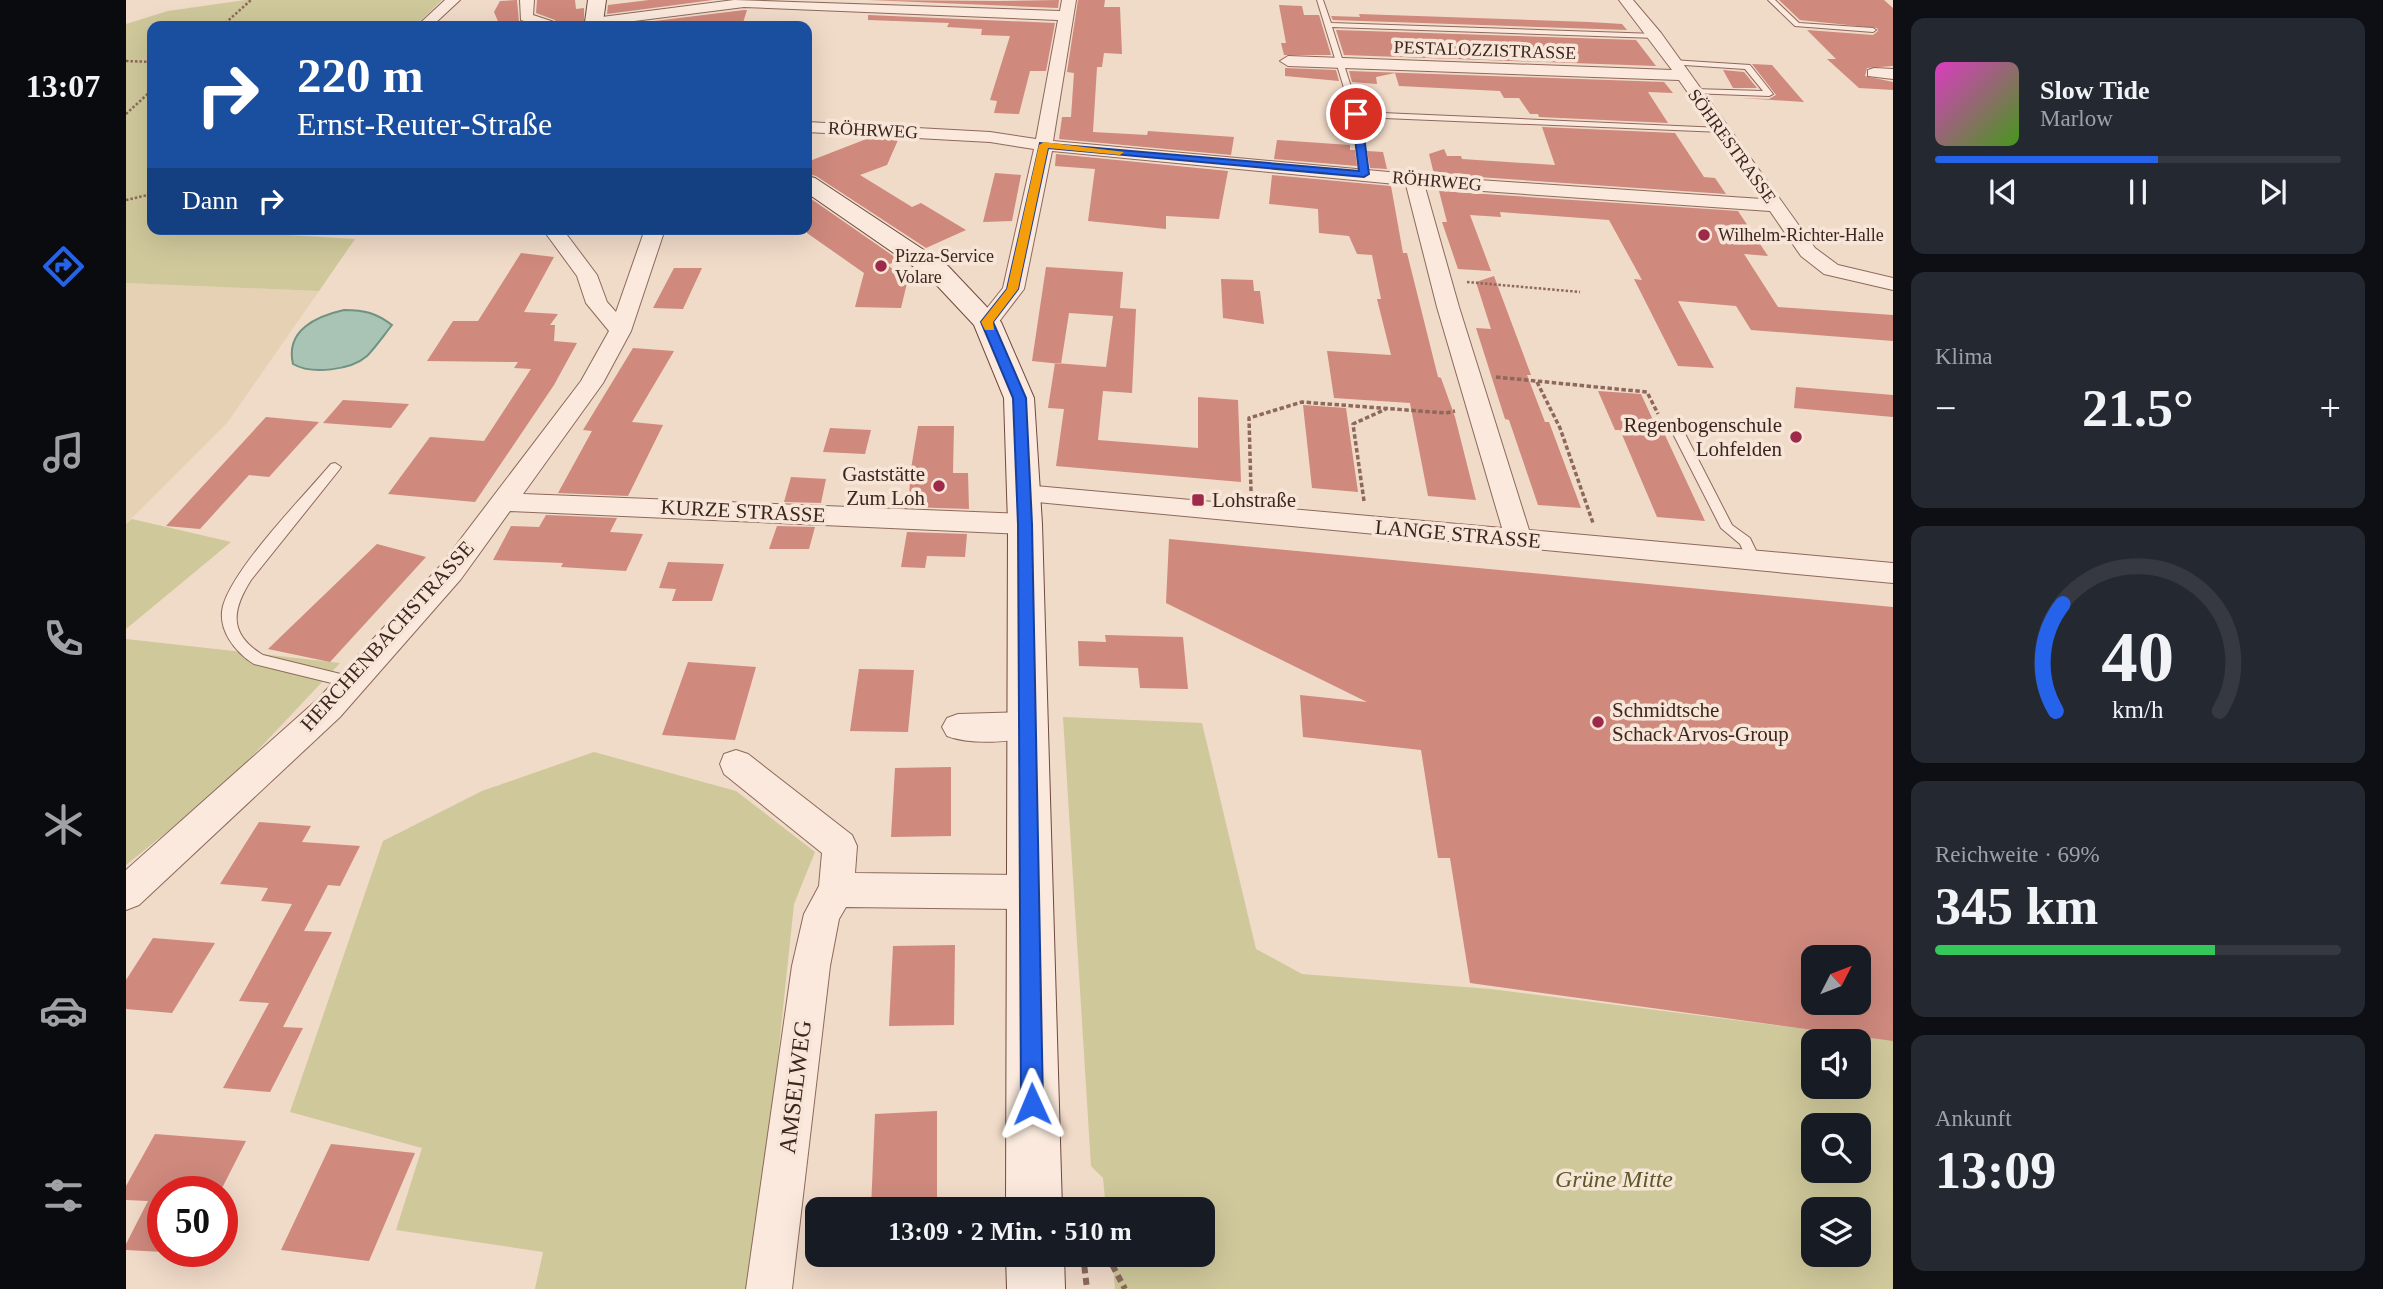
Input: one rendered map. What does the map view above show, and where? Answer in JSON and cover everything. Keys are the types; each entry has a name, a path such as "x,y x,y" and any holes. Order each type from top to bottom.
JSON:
{"main road":[{"path":"595,21 597,0"},
{"path":"812,186 891,237 939,272 987,322 1019,398 1024,509 1034,1197"},
{"path":"1035,1267 1036,1289"}],"street":[{"path":"430,21 453,0"},
{"path":"527,0 526,17 536,21"},
{"name":"SÖHRESTRASSE","path":"1626,0 1656,36 1808,252 1831,270 1893,284"},
{"path":"616,21 744,3 1067,8 1044,145 1013,289 987,322"},
{"name":"PESTALOZZISTRASSE","path":"1288,61 1676,68"},
{"path":"1874,73 1893,74"},
{"name":"RÖHRWEG","path":"812,127 990,137 1044,145 1415,180 1775,206"},
{"path":"1415,180 1441,280 1519,540"},
{"path":"557,235 587,275 597,303 620,331"},
{"name":"HERCHENBACHSTRASSE","path":"126,892 328,708 451,572 591,383 620,331 653,235"},
{"name":"KURZE STRASSE","path":"503,502 1024,509"},
{"name":"LANGE STRASSE","path":"1024,509 1519,540 1893,573"},
{"path":"958,727 1027,725"},
{"name":"AMSELWEG","path":"736,764 840,846 836,890 822,914 811,966 769,1289"},
{"path":"836,890 1028,892"}],"lane":[{"path":"1320,0 1356,114 1364,174"},
{"path":"1770,0 1797,25 1873,30"},
{"path":"1327,25 1656,36"},
{"path":"1676,68 1747,67 1769,94 1693,91"},
{"path":"1356,114 1722,130"},
{"path":"1674,424 1727,528 1745,541 1754,561"},
{"path":"335,467 243,582 230,606 230,624 246,653 259,660 352,682"}],"path":[{"path":"228,21 251,0"},
{"path":"126,61 147,62"},
{"path":"126,114 147,95"},
{"path":"126,200 147,195"},
{"path":"1441,280 1580,292"},
{"path":"1469,375 1647,391 1659,415 1674,424"},
{"path":"1536,382 1560,428 1591,517"},
{"path":"1251,484 1249,418 1302,402 1480,413"},
{"path":"1364,502 1353,424 1387,409"},
{"path":"1084,1267 1087,1289"},
{"path":"1113,1267 1125,1289"}],"shaded area":[{"path":"126,283 319,291 227,423 126,524"},
{"path":"344,310 370,313 392,325 367,356 351,365 321,370 293,364 294,342 305,326"}],"green space":[{"path":"245,0 442,0 420,21 147,21 147,235 289,235 355,239 319,291 126,283 126,24 168,11"},
{"path":"132,519 231,542 126,629 126,524"},
{"path":"126,639 340,663 224,786 126,865"},
{"name":"Grüne Mitte","path":"1063,717 1202,723 1256,949 1302,974 1490,989 1806,1029 1801,1029 1801,1099 1871,1099 1871,1037 1893,1040 1893,1289 1115,1289 1113,1267 1215,1267 1215,1197 1105,1197 1103,1178 1091,1166"},
{"path":"594,752 736,791 815,852 794,904 769,1141 749,1289 535,1289 543,1252 396,1230 422,1148 290,1112 383,841 482,791"}],"building":[{"path":"517,0 519,21 498,21 494,12 500,1"},
{"path":"537,0 575,0 576,9 584,8 584,21 555,21 536,13"},
{"path":"649,0 713,0 607,14 608,5"},
{"path":"869,0 999,1 1059,0 1058,8"},
{"path":"1078,0 1105,0 1104,7 1120,7 1122,54 1104,53 1102,67 1097,67 1093,132 1147,135 1148,131 1234,137 1231,155 1059,139 1062,117 1071,117 1074,73 1067,72"},
{"path":"1779,0 1884,0 1893,8 1893,66 1867,68 1865,76 1893,82 1893,90 1859,88 1827,59 1836,59 1807,30 1873,35 1878,31 1877,28 1800,20"},
{"path":"1279,5 1302,6 1304,15 1319,15 1331,55 1284,55 1281,43 1286,43"},
{"path":"747,10 744,21 655,21"},
{"path":"1359,14 1589,22 1622,24 1627,30 1333,20 1331,16 1360,17"},
{"path":"868,15 1055,23 1046,71 1030,71 1019,114 994,113 997,101 990,100 1010,36 981,35 982,29 947,27 949,23 868,20"},
{"path":"1336,30 1636,40 1656,66 1344,55"},
{"path":"1752,64 1772,65 1804,102 1741,98 1769,99 1776,95"},
{"path":"1285,68 1336,70 1339,81 1285,76"},
{"path":"1723,70 1744,72 1757,88 1733,88"},
{"path":"1349,71 1664,82 1673,93 1648,92 1668,123 1539,117 1538,114 1530,114 1519,98 1504,98 1500,91 1399,86 1395,73 1376,77 1377,84 1352,82"},
{"path":"1542,127 1675,133 1704,177 1715,178 1726,194 1434,174 1429,154 1444,149 1447,156 1461,156 1462,159 1555,165"},
{"path":"869,138 898,140 887,165 860,175 912,207 921,203 966,230 926,248 812,175 812,160"},
{"path":"1277,140 1350,145 1350,150 1355,150 1357,166 1274,159"},
{"path":"1367,151 1383,152 1387,169 1370,168"},
{"path":"1056,154 1228,171 1219,219 1166,216 1166,229 1088,221 1095,169 1055,166"},
{"path":"995,173 1021,175 1012,221 983,222"},
{"path":"1272,175 1391,186 1403,253 1407,253 1438,377 1441,378 1455,417 1476,500 1428,496 1410,403 1334,398 1327,351 1391,355 1377,299 1381,299 1372,255 1357,254 1349,236 1319,233 1318,209 1269,204"},
{"path":"1439,191 1738,211 1768,256 1744,254 1778,307 1893,315 1893,341 1751,330 1736,306 1678,301 1714,368 1678,366 1634,279 1642,280 1609,220 1500,212 1501,217 1470,215 1491,271 1458,269 1442,222 1447,222"},
{"path":"812,199 899,260 887,265 908,279 901,308 855,307 864,273 810,235 812,235"},
{"path":"521,253 554,257 524,312 558,314 550,325 555,325 554,341 577,343 554,385 475,502 388,494 430,437 484,441 531,369 514,368 518,362 427,361 453,321 478,321"},
{"path":"1046,267 1123,272 1120,308 1136,309 1132,393 1103,391 1098,440 1198,448 1198,397 1238,400 1241,482 1056,466 1064,409 1048,408 1055,363 1032,361","holes":["1069,313 1113,316 1106,367 1061,363"]},
{"path":"674,268 702,268 683,309 653,308"},
{"path":"1494,276 1531,375 1527,375 1545,422 1549,422 1581,508 1538,505 1509,420 1505,419 1476,328 1491,329 1476,282"},
{"path":"1221,279 1253,280 1254,291 1260,291 1264,324 1223,318"},
{"path":"633,348 674,351 632,422 663,425 628,496 558,493 592,431 583,430"},
{"path":"1796,387 1893,395 1893,417 1794,408"},
{"path":"1598,391 1641,394 1659,433 1664,433 1705,521 1657,517 1620,430 1615,430"},
{"path":"343,400 409,404 391,428 323,423"},
{"path":"1303,405 1346,408 1358,492 1312,488"},
{"path":"266,417 319,422 269,477 249,475 200,529 166,526"},
{"path":"918,426 954,426 953,473 968,473 969,509 909,507 910,475"},
{"path":"830,428 871,430 865,454 823,452"},
{"path":"791,477 826,479 821,503 784,502"},
{"path":"546,515 617,518 610,532 643,534 626,571 561,567 563,563 493,560 511,526 539,527"},
{"path":"777,526 815,527 809,549 769,549"},
{"path":"907,532 967,534 965,557 927,556 925,568 901,567"},
{"name":"Schmidtsche Schack Arvos-Group","path":"1169,539 1893,607 1893,1041 1871,1038 1871,1029 1805,1029 1470,983 1450,858 1438,858 1421,750 1303,737 1300,695 1367,702 1166,603"},
{"path":"377,544 426,557 330,662 268,649"},
{"path":"668,562 724,564 712,601 672,601 676,589 659,588"},
{"path":"1105,635 1183,637 1188,689 1140,688 1138,668 1079,666 1078,641 1106,642"},
{"path":"688,662 756,667 735,740 662,735"},
{"path":"859,669 914,670 908,732 850,731"},
{"path":"951,767 951,836 891,837 895,768"},
{"path":"259,822 311,826 302,842 360,846 340,886 328,885 304,931 332,932 283,1027 303,1028 270,1092 223,1088 269,1003 239,1001 292,904 261,901 268,888 220,884"},
{"path":"153,938 215,943 172,1013 126,1009 126,980"},
{"path":"955,945 954,1025 889,1026 893,946"},
{"path":"937,1111 937,1197 872,1197 875,1114"},
{"path":"155,1134 246,1141 228,1176 147,1176 147,1201 126,1200 126,1186"},
{"path":"331,1144 415,1153 369,1261 281,1250"},
{"path":"147,1203 147,1251 126,1250 126,1244"}],"slow traffic":[{"path":"989,328 987,322 1013,289 1044,145 1120,152"}],"place":[{"name":"Wilhelm-Richter-Halle","path":"1704,235"},
{"name":"Pizza-Service Volare","path":"881,266"},
{"name":"Regenbogenschule Lohfelden","path":"1796,437"},
{"name":"Gaststätte Zum Loh","path":"939,486"},
{"name":"Lohstraße","path":"1198,500"},
{"name":"Schmidtsche Schack Arvos-Group","path":"1598,722"}],"route":[{"path":"1032,1104 1025,524 1019,398 987,322 1013,289 1044,145 1364,174 1356,114"}]}
